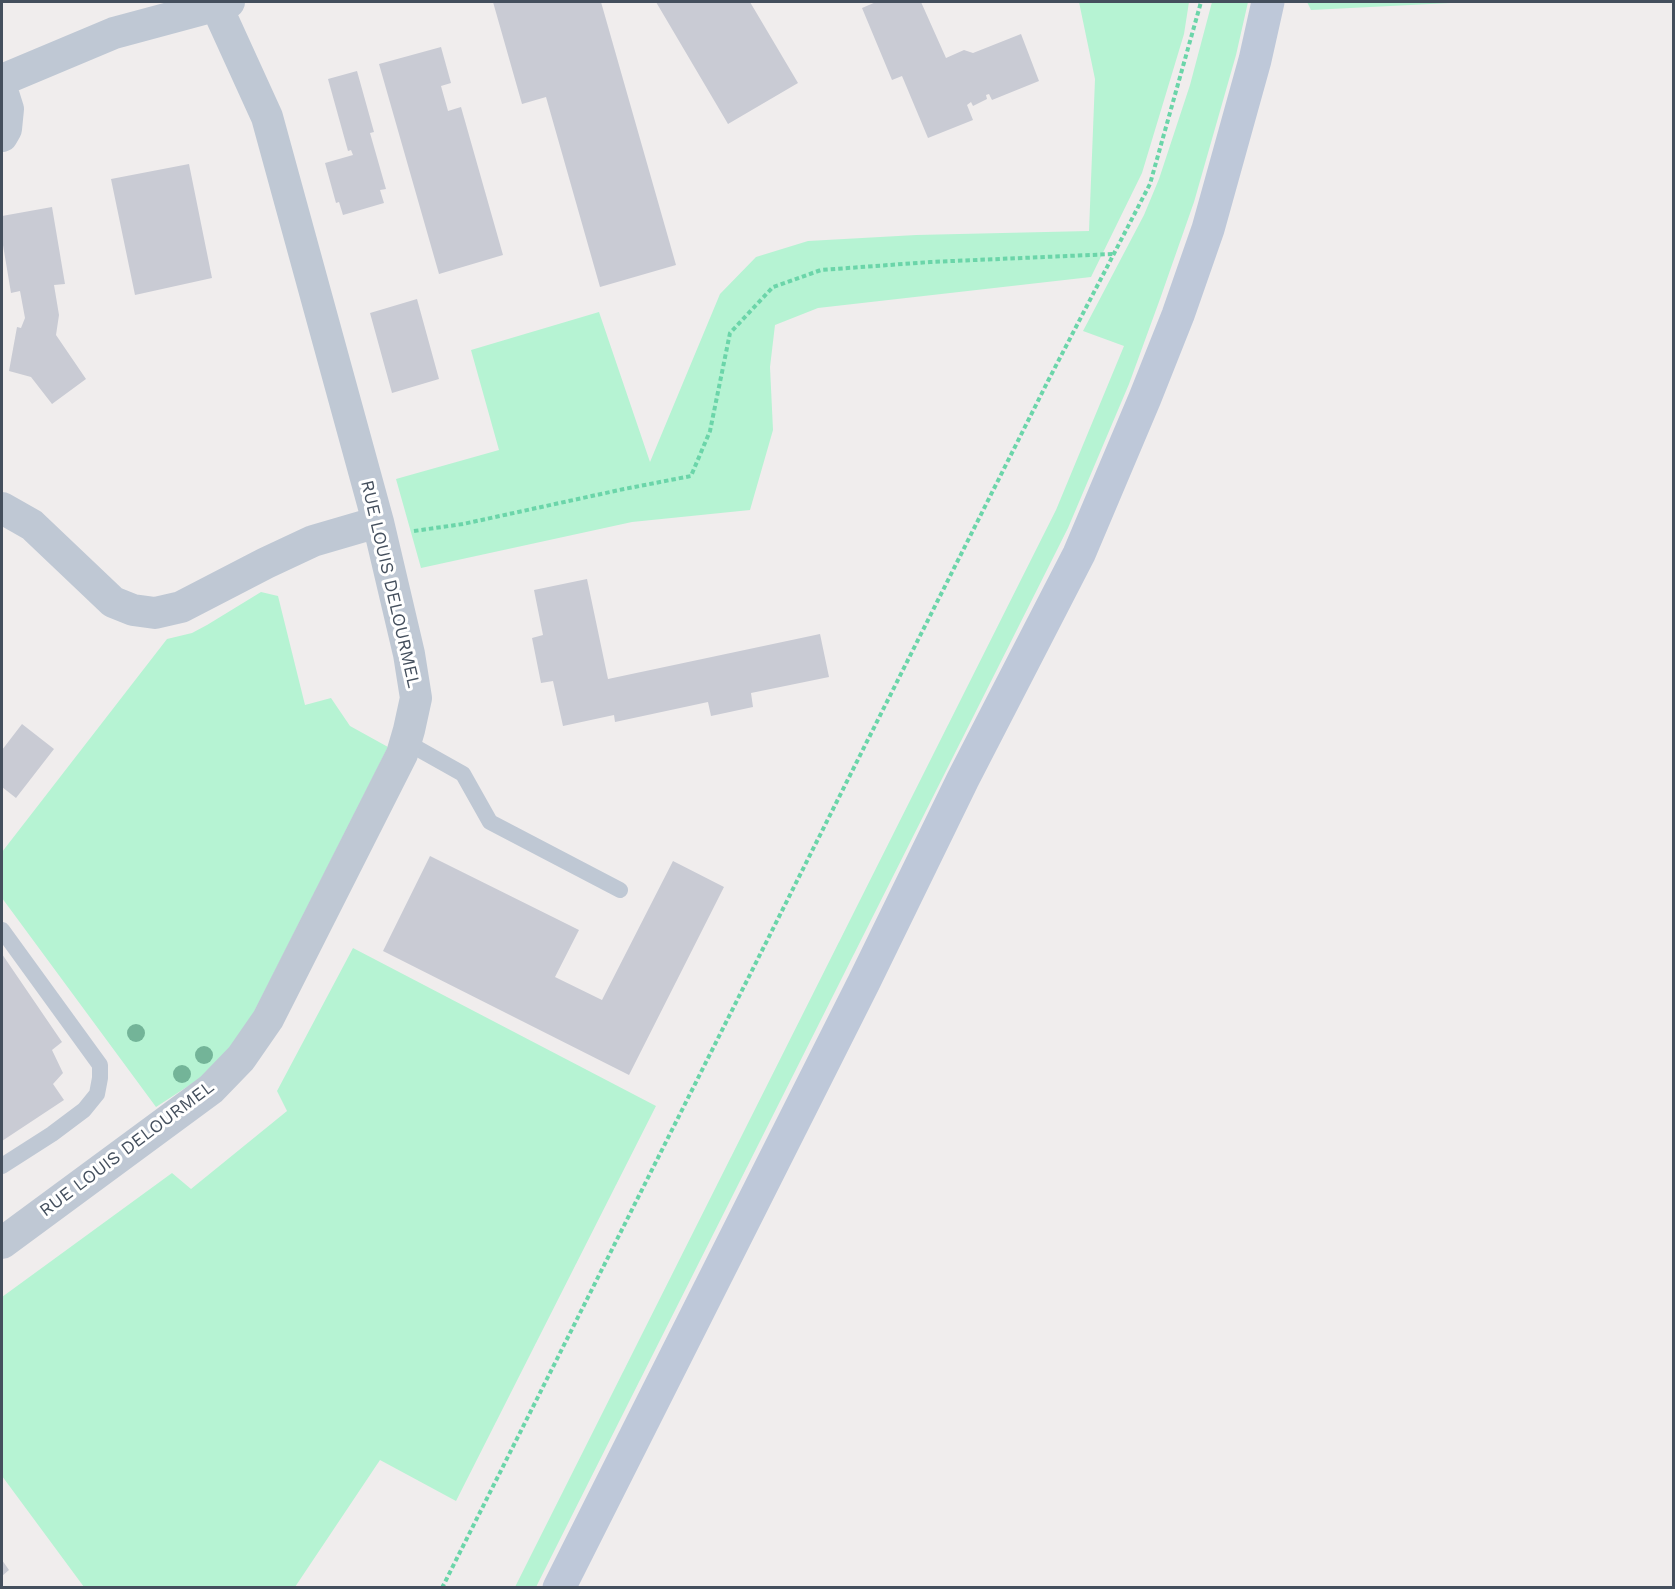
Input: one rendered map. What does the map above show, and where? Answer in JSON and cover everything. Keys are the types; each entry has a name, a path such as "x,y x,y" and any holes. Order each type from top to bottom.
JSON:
{"main road":[{"path":"559,1587 864,982 963,779 1079,554 1178,315 1208,229 1255,60 1268,2"}],"street":[{"path":"2,80 114,33 222,3"},
{"name":"RUE LOUIS DELOURMEL","path":"8,1233 211,1089 241,1058 268,1019 402,754 416,698 409,654 379,530 267,117 222,3"},
{"path":"2,90 8,109 6,129 2,136"},
{"path":"2,507 32,525 113,602 133,610 155,613 181,607 312,541 379,530"}],"lane":[{"path":"406,742 463,774 490,822 620,890"},
{"path":"2,930 100,1065 100,1078 97,1094 84,1110 2,1166"}],"path":[{"path":"442,1587 1048,381 1150,184 1201,2"},
{"path":"379,530 402,532 463,524 691,477 710,431 730,333 772,286 821,270 930,262 1114,254"}],"green space":[{"path":"1079,2 1189,2 1184,34 1142,173 1091,277 818,308 775,325 770,367 773,430 750,510 632,522 421,568 396,479 499,450 471,350 599,312 650,462 720,294 756,257 808,241 916,235 1089,231 1095,79"},
{"path":"1212,2 1248,2 1236,55 1194,202 1160,299 1129,384 1068,528 536,1587 515,1587 1056,510 1124,346 1083,331 1144,215 1159,179 1190,85"},
{"path":"1307,2 1470,2 1311,10"},
{"path":"261,592 278,596 305,705 331,698 350,726 388,747 241,1038 219,1066 156,1107 2,898 2,852 167,639 192,633"},
{"path":"353,948 656,1106 456,1501 380,1460 295,1587 84,1587 2,1476 2,1297 172,1173 191,1189 287,1111 277,1091"}],"building":[{"path":"493,2 601,2 676,265 600,287 546,97 522,104"},
{"path":"656,2 750,2 798,83 728,124"},
{"path":"876,2 921,2 946,58 964,50 973,53 1021,34 1039,81 992,100 989,94 986,95 987,99 973,106 971,102 967,105 973,120 928,138 902,76 892,80 862,8"},
{"path":"441,47 451,83 441,86 448,111 461,107 503,255 439,274 379,64"},
{"path":"357,71 374,132 370,133 386,189 380,190 384,203 343,215 339,202 336,203 325,163 353,155 351,150 348,151 328,79"},
{"path":"189,164 212,278 135,295 111,179"},
{"path":"52,207 65,284 54,285 59,315 56,335 86,379 52,404 31,377 9,371 17,327 21,328 25,318 20,291 11,293 2,239 2,216"},
{"path":"417,299 439,379 392,393 370,313"},
{"path":"587,579 608,679 820,634 829,677 751,693 753,707 711,716 708,702 615,722 614,715 563,726 553,681 541,683 532,638 543,635 534,590"},
{"path":"22,724 54,749 16,798 2,787 2,750"},
{"path":"430,856 579,930 555,977 602,1000 673,861 724,887 629,1075 383,951"},
{"path":"2,954 62,1042 52,1050 63,1073 53,1084 64,1100 2,1141"},
{"path":"2,1560 9,1570 2,1576"}]}
